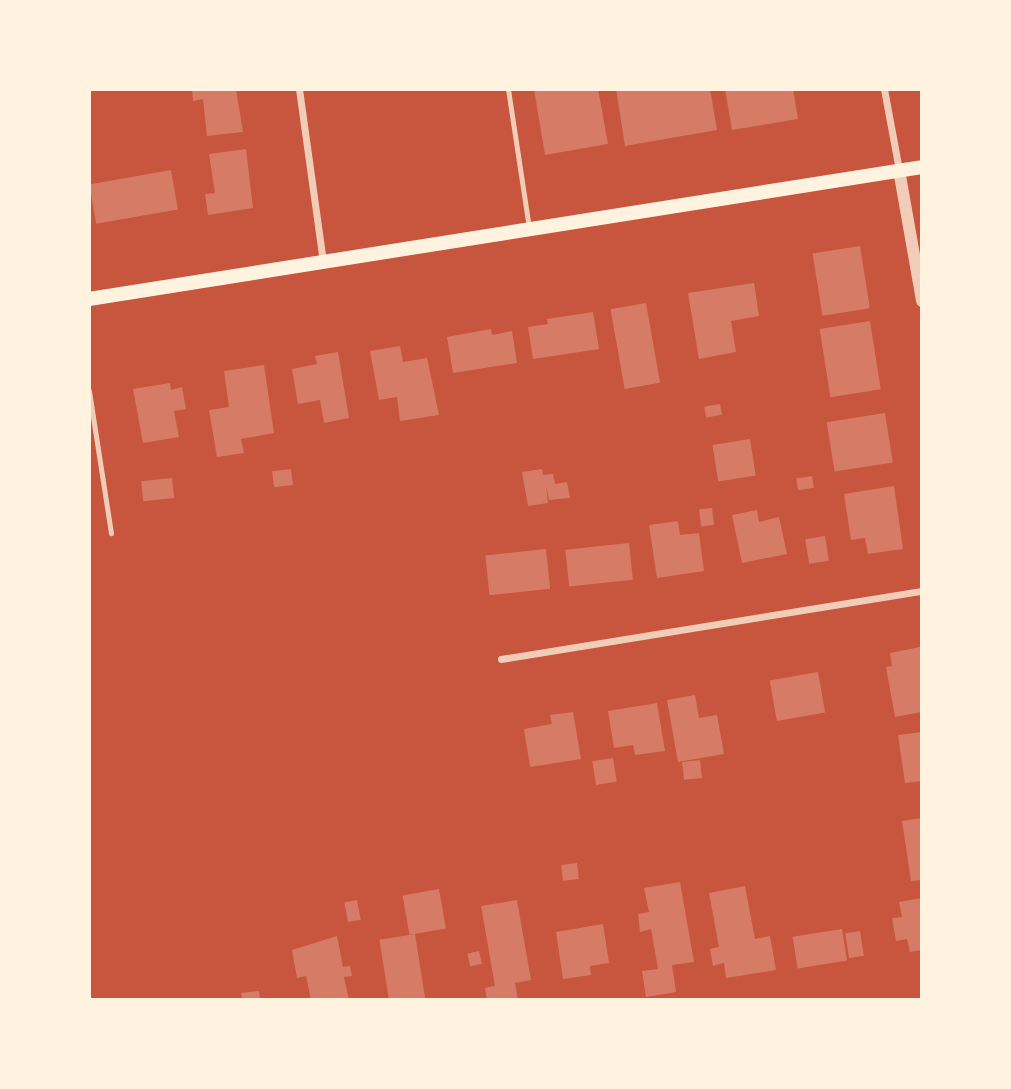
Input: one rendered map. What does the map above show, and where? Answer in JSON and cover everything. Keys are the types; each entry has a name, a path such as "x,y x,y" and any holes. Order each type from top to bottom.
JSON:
{"main road":[{"path":"89,299 922,167"}],"street":[{"path":"299,89 323,261"},
{"path":"884,89 922,301"},
{"path":"501,659 922,592"}],"lane":[{"path":"508,89 529,229"},
{"path":"89,391 111,533"}],"building":[{"path":"192,89 236,89 243,132 207,136 203,99 193,101"},
{"path":"534,89 598,89 608,144 545,155"},
{"path":"616,89 710,89 717,130 625,146"},
{"path":"725,89 793,89 798,119 732,130"},
{"path":"246,149 253,208 208,215 205,194 215,193 209,154"},
{"path":"171,170 178,209 96,224 89,184"},
{"path":"860,246 870,308 822,316 813,254"},
{"path":"754,283 759,316 731,321 736,352 699,359 688,293"},
{"path":"646,303 660,383 625,389 611,309"},
{"path":"593,312 599,349 533,359 528,327 548,324 547,319"},
{"path":"870,321 881,389 830,397 820,329"},
{"path":"491,329 492,335 512,331 517,363 453,373 447,337"},
{"path":"400,346 403,362 427,358 439,415 400,421 397,397 379,400 370,351"},
{"path":"338,352 349,418 324,423 320,400 298,404 292,369 317,364 315,356"},
{"path":"264,365 274,433 241,439 244,453 217,457 209,410 229,407 224,371"},
{"path":"170,383 171,390 182,387 186,409 174,411 179,437 143,443 133,389"},
{"path":"720,404 722,415 706,418 704,407"},
{"path":"885,413 893,462 835,472 827,422"},
{"path":"750,439 756,476 718,481 712,445"},
{"path":"291,469 293,485 274,487 272,471"},
{"path":"542,469 543,475 553,474 555,484 567,482 570,498 549,500 546,485 548,503 528,506 522,472"},
{"path":"812,476 814,488 798,490 796,479"},
{"path":"172,478 174,498 143,501 141,481"},
{"path":"894,486 903,549 868,554 865,538 851,540 844,494"},
{"path":"712,508 714,525 701,526 699,510"},
{"path":"757,510 759,522 779,517 787,554 742,563 732,515"},
{"path":"678,521 680,535 699,533 704,571 657,578 649,525"},
{"path":"825,536 829,561 809,564 805,539"},
{"path":"629,543 633,580 569,586 565,550"},
{"path":"546,549 550,589 490,595 485,555"},
{"path":"920,647 922,712 895,717 886,667 892,666 890,653"},
{"path":"818,672 825,712 777,721 770,681"},
{"path":"695,695 699,718 717,715 724,754 678,762 667,700"},
{"path":"657,703 665,751 635,755 633,745 614,748 608,711"},
{"path":"573,712 581,759 530,767 524,729 552,724 550,715"},
{"path":"922,732 922,781 905,783 898,735"},
{"path":"613,758 617,782 596,785 592,761"},
{"path":"700,760 702,778 684,780 682,762"},
{"path":"922,818 922,880 911,881 902,821"},
{"path":"577,863 579,879 563,881 561,865"},
{"path":"680,882 694,962 672,965 676,992 646,997 642,971 658,969 651,929 640,932 638,914 649,912 644,888"},
{"path":"745,886 755,939 770,936 776,970 726,978 724,963 713,966 710,949 719,947 709,893"},
{"path":"439,889 446,928 410,935 403,895"},
{"path":"922,898 922,950 910,952 907,939 896,941 892,918 902,917 899,902"},
{"path":"357,900 361,920 348,922 344,902"},
{"path":"517,900 531,980 515,983 518,1000 487,1000 485,988 495,986 481,906"},
{"path":"603,924 609,963 590,966 591,975 563,979 556,932"},
{"path":"842,929 847,961 798,968 793,937"},
{"path":"860,931 864,956 849,958 845,933"},
{"path":"415,934 425,1000 389,1000 379,940"},
{"path":"337,936 343,967 350,966 352,976 344,977 349,1000 311,1000 306,976 297,978 292,950"},
{"path":"479,951 482,964 470,966 467,954"},
{"path":"259,991 260,1000 242,1000 241,993"}]}
